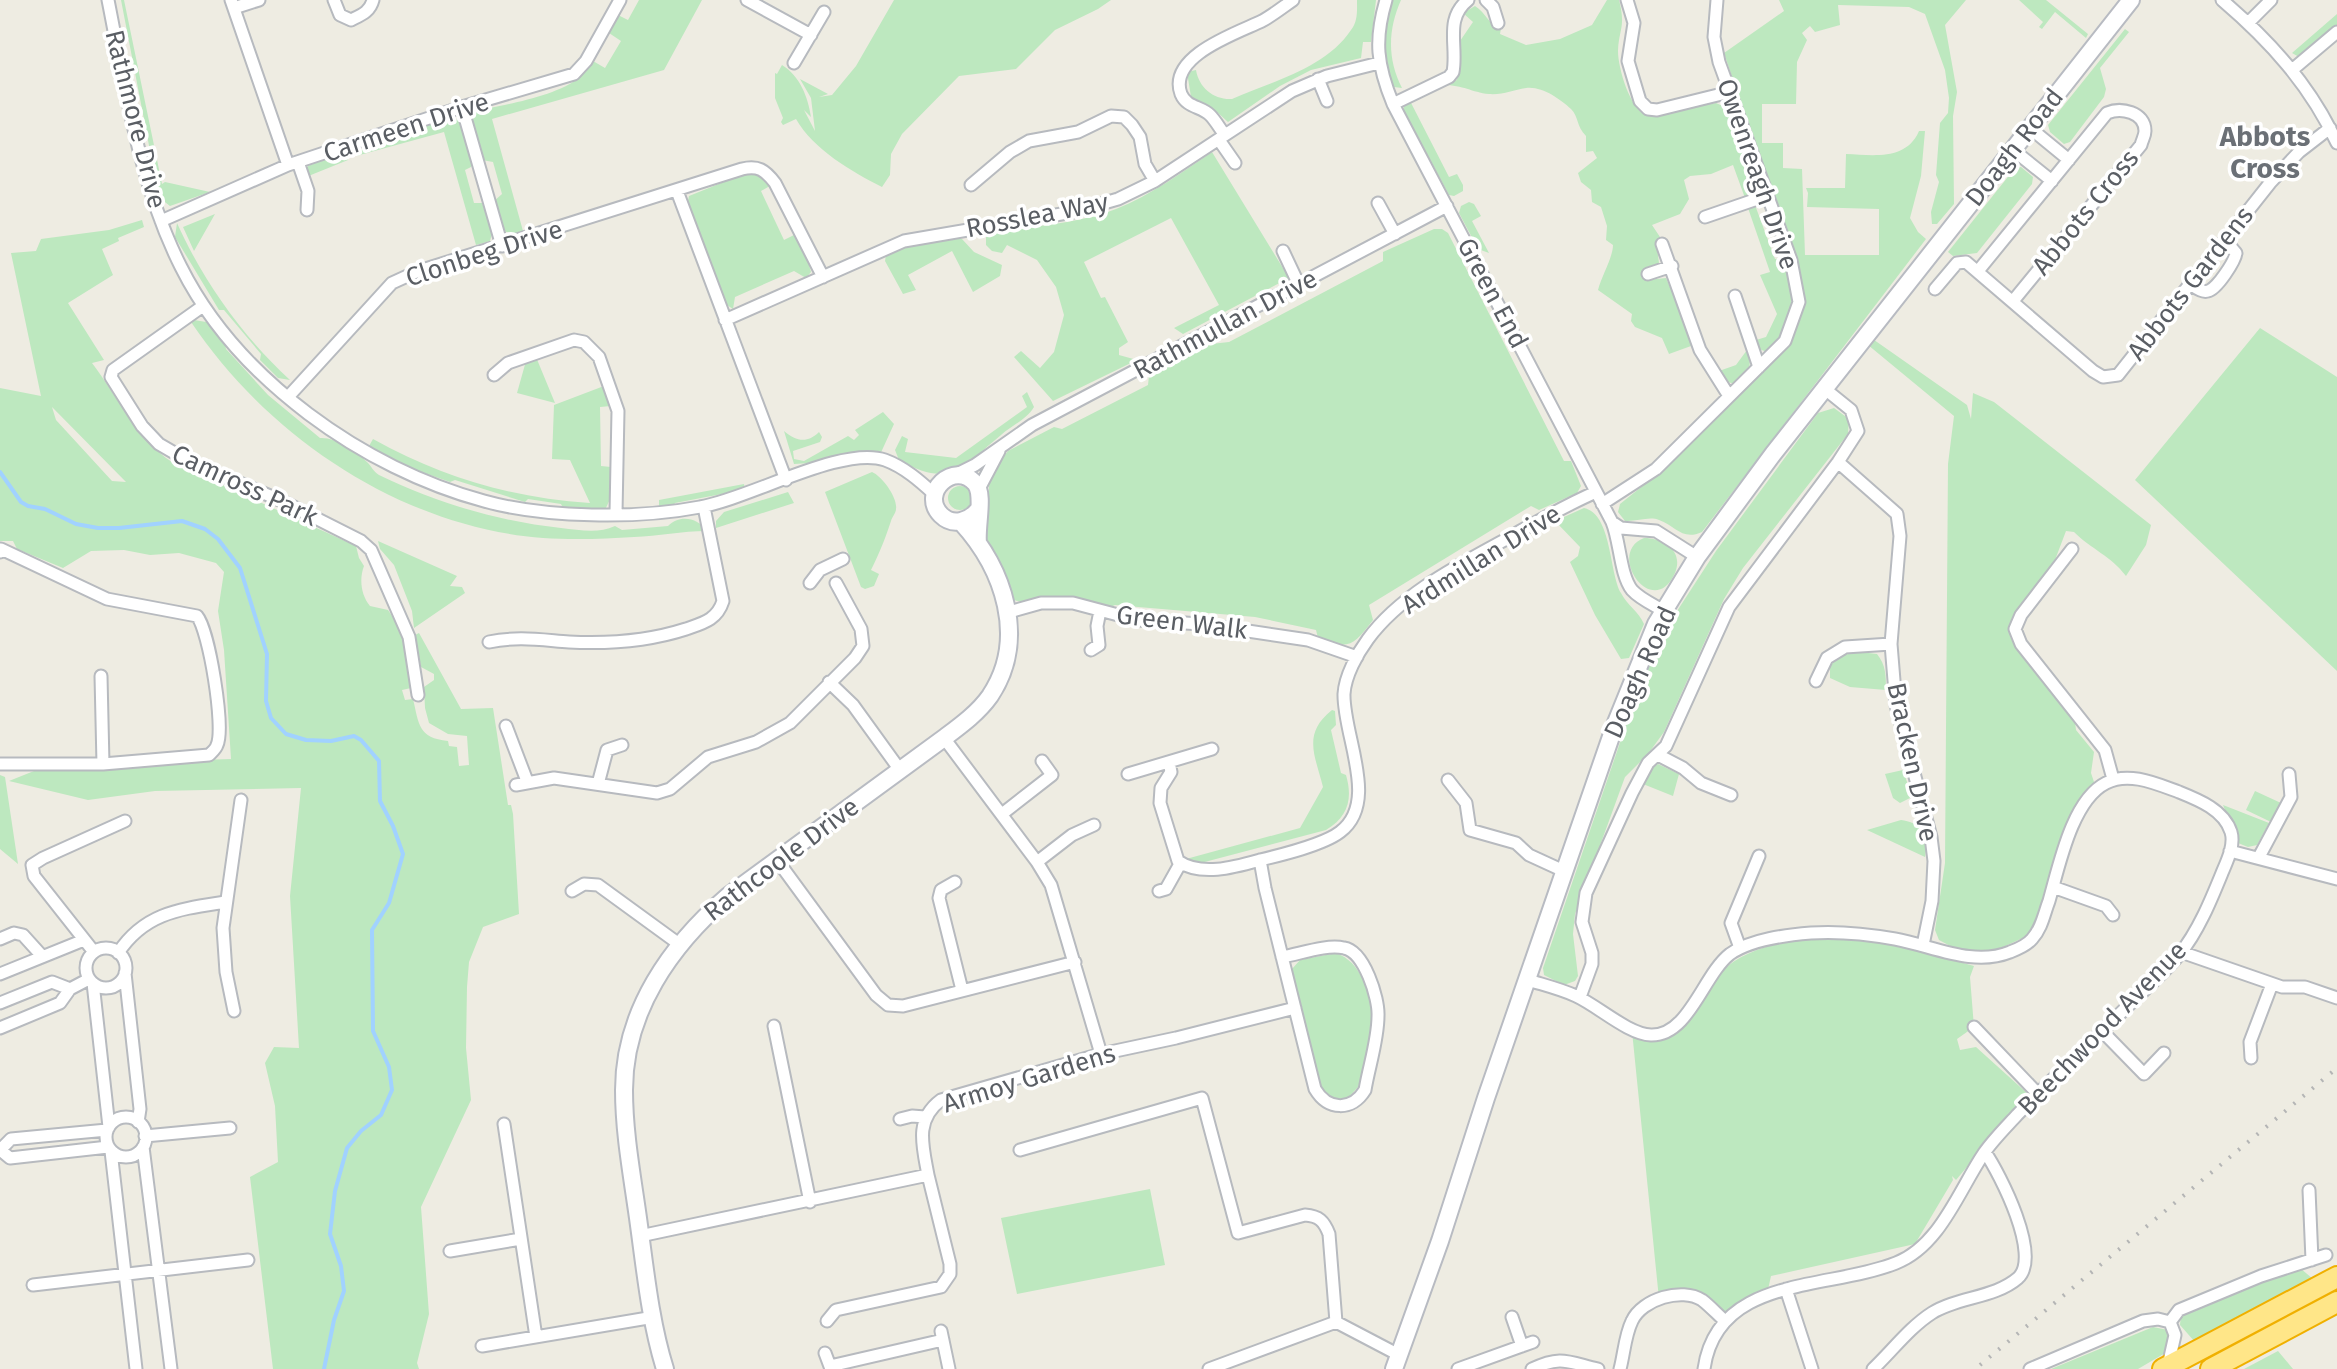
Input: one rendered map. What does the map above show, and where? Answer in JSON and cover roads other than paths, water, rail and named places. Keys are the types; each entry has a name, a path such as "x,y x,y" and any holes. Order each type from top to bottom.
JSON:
{"highway":[{"path":"2166,1368 2337,1277"},
{"path":"2211,1369 2337,1302"}],"main road":[{"name":"Doagh Road","path":"1398,1365 1628,688 1664,611 1697,557 1825,389 2131,0"},
{"path":"951,476 969,478 979,489 981,503 968,520 946,519 936,509 934,494 941,481 951,476"},
{"name":"Rathcoole Drive","path":"978,510 978,543"},
{"name":"Rathcoole Drive","path":"665,1369 640,1236 625,1129 624,1086 632,1038 642,1008 654,981 697,923 728,896 944,738 989,698 1001,676 1010,646 1009,612 998,581 978,543 961,522"}],"street":[{"name":"Rathmore Drive","path":"108,0 143,171 180,267 203,306 240,351 288,397 321,424 380,460 484,501 566,513 664,513 704,507 838,460 864,457 884,460 908,473 934,494"},
{"path":"259,0 232,4 293,163 308,191 307,210"},
{"path":"334,0 340,15 351,20 366,13 373,0"},
{"name":"Carmeen Drive","path":"161,221 293,163 574,74 588,58 620,0"},
{"path":"747,0 811,35"},
{"path":"1235,163 1208,113 1189,105 1182,96 1179,81 1183,70 1196,56 1225,37 1262,21 1293,0"},
{"path":"1379,63 1379,36 1386,0"},
{"path":"1393,104 1449,77 1453,72 1452,25 1461,5 1468,0"},
{"path":"1486,0 1493,7 1498,23"},
{"path":"1627,0 1634,23 1628,61 1640,101 1648,109 1657,110 1730,92"},
{"name":"Owenreagh Drive","path":"1602,504 1656,469 1785,341 1799,302 1791,260 1730,92 1714,37 1717,0"},
{"path":"2222,0 2292,70 2314,99 2337,143"},
{"path":"2248,23 2271,0"},
{"path":"794,63 824,12"},
{"path":"2292,70 2337,32"},
{"name":"Rosslea Way","path":"725,320 904,241 1073,212 1118,199 1155,181 1275,101 1318,79 1379,63"},
{"name":"Green End","path":"1379,63 1393,104 1612,522 1628,582 1633,591 1664,611"},
{"path":"1318,79 1327,101"},
{"path":"462,107 502,246"},
{"name":"Abbots Cross","path":"1978,271 2107,113 2122,109 2135,115 2143,122 2145,130 2141,145 2013,301"},
{"path":"971,185 1010,152 1029,141 1078,132 1111,116 1124,117 1132,125 1140,137 1145,164 1155,181"},
{"path":"2030,128 2069,160"},
{"name":"Abbots Gardens","path":"1978,271 2093,371 2103,377 2118,375 2270,183 2299,152 2330,128"},
{"path":"2012,149 2052,181"},
{"name":"Clonbeg Drive","path":"288,397 392,283 416,272 753,166 766,171 775,183 823,277"},
{"path":"677,191 786,480"},
{"path":"1705,217 1766,196"},
{"path":"1378,203 1395,234"},
{"name":"Rathmullan Drive","path":"951,476 975,465 1032,425 1447,206"},
{"path":"2190,284 2200,291 2208,292 2214,288 2235,259 2236,253 2225,240"},
{"path":"1662,244 1696,340 1729,396"},
{"path":"1283,251 1299,285"},
{"path":"1935,289 1957,263 1966,262 1978,271"},
{"path":"1648,274 1672,266"},
{"path":"1735,296 1759,367"},
{"name":"Camross Park","path":"203,306 113,370 111,377 142,426 159,444 190,462 282,501 361,541 371,550 409,637 418,695"},
{"path":"494,375 508,363 574,340 592,348 599,357 618,411 616,513"},
{"path":"1580,997 1592,964 1592,953 1582,922 1586,893 1632,793 1648,763 1669,740 1729,607 1858,431 1851,410 1825,389"},
{"name":"Rathmullan Drive","path":"979,489 989,465 1004,444"},
{"name":"Bracken Drive","path":"1838,462 1897,514 1900,536 1891,644 1896,705 1933,849 1932,901 1923,945"},
{"name":"Rathmore Drive","path":"908,473 951,476"},
{"name":"Ardmillan Drive","path":"1260,860 1337,835 1354,818 1360,800 1344,693 1357,657 1380,625 1406,601 1469,560 1596,492"},
{"path":"489,642 511,637 572,642 634,641 711,620 719,613 723,601 704,507"},
{"path":"1612,522 1621,528 1666,536 1697,557"},
{"path":"1622,553 1628,540 1644,530"},
{"path":"2072,549 2021,615 2015,629 2021,644 2105,750 2113,779"},
{"path":"0,550 107,599 197,616 202,622 211,660 220,729 217,746 209,755 103,764 0,764"},
{"path":"810,583 820,570 843,559"},
{"path":"506,726 522,783 554,778 641,792 657,793 670,789 708,757 773,735 802,713 855,658 864,638 836,583"},
{"name":"Green Walk","path":"1009,612 1041,603 1080,604 1137,620 1201,624 1308,640 1357,657"},
{"path":"1099,646 1097,626 1100,611"},
{"path":"1816,681 1827,658 1845,647 1891,644"},
{"path":"101,676 103,764"},
{"path":"829,682 853,705 900,770"},
{"path":"944,738 1051,885 1101,1054"},
{"path":"598,784 607,750 622,745"},
{"path":"1128,774 1212,749"},
{"path":"1658,755 1683,768 1701,783 1731,795"},
{"path":"1002,814 1052,775 1042,761"},
{"path":"1169,762 1171,772 1161,788 1160,803 1176,858 1180,864 1194,869 1210,870 1260,860 1282,957 1315,1089 1329,1104 1351,1104 1365,1090 1378,1021 1377,1004 1361,960 1350,949 1337,947 1282,957"},
{"path":"2259,857 2291,797 2289,774"},
{"path":"1528,980 1580,997 1635,1030 1653,1035 1672,1029 1686,1016 1716,968 1740,948 1751,944 1806,933 1840,932 1975,957 2008,953 2030,942 2042,924 2078,811 2096,788 2113,779 2154,782 2201,801 2218,813 2231,833 2230,851 2337,879"},
{"path":"1448,780 1466,803 1470,830 1516,843 1529,855 1566,872"},
{"path":"234,1011 226,972 223,928 241,800"},
{"path":"94,952 34,876 32,865 125,821"},
{"path":"1037,862 1072,835 1094,825"},
{"name":"Beechwood Avenue","path":"1704,1369 1708,1345 1725,1321 1753,1300 1786,1289 1865,1273 1909,1257 1923,1247 1985,1152 2038,1094 2181,952 2211,899 2230,851"},
{"path":"1740,948 1731,923 1759,856"},
{"path":"777,860 876,995 888,1005 903,1006 1075,962"},
{"path":"1159,891 1166,889 1180,864"},
{"path":"955,882 941,890 939,898 962,990"},
{"path":"572,891 584,884 598,885 679,944"},
{"path":"2053,887 2106,906 2113,915"},
{"path":"118,953 134,932 149,921 170,912 226,902"},
{"path":"0,939 14,933 23,935 42,956"},
{"path":"0,974 84,940"},
{"path":"136,1369 91,981 86,965 94,952 106,948 118,953 124,962 140,1109 138,1122 144,1142 171,1369"},
{"path":"2181,952 2282,987 2305,987 2337,998"},
{"path":"91,981 102,988 111,987 125,973"},
{"path":"0,1028 60,1003 70,989 91,981"},
{"path":"0,1003 52,982 70,989"},
{"path":"2251,1058 2250,1042 2272,984"},
{"name":"Armoy Gardens","path":"827,1321 836,1310 941,1287 947,1280 950,1264 928,1175 921,1131 931,1107 941,1100 1101,1054 1295,1008"},
{"path":"774,1026 810,1202"},
{"path":"1974,1027 2038,1094"},
{"path":"2102,1031 2144,1074 2164,1053"},
{"path":"1020,1150 1202,1098 1238,1233 1305,1215 1316,1216 1325,1222 1329,1234 1336,1322"},
{"path":"900,1119 925,1117"},
{"path":"138,1122 120,1118 108,1129 11,1139 2,1148 10,1158 110,1149 117,1155 130,1157 144,1142 230,1128"},
{"path":"504,1124 536,1337"},
{"path":"1873,1369 1932,1313 1999,1288 2018,1277 2026,1266 2027,1247 1997,1170 1985,1152"},
{"path":"640,1236 928,1175"},
{"path":"2309,1190 2312,1260"},
{"path":"450,1251 521,1239"},
{"path":"2170,1322 2179,1310 2261,1276 2326,1255"},
{"path":"33,1285 248,1260"},
{"path":"1786,1289 1812,1369"},
{"path":"1620,1369 1630,1323 1637,1311 1646,1305 1682,1293 1700,1299 1725,1321"},
{"path":"482,1346 654,1317"},
{"path":"1458,1369 1528,1344 1512,1317"},
{"path":"2030,1369 2143,1321 2158,1319 2170,1322"},
{"path":"1336,1322 1398,1365"},
{"path":"1209,1369 1336,1322"},
{"path":"2170,1322 2175,1335 2195,1351"},
{"path":"2166,1368 2175,1335"},
{"path":"825,1353 830,1368 942,1336 949,1369"},
{"path":"1532,1369 1550,1360 1598,1369"}],"waterway":[{"path":"0,472 21,502 45,509 76,524 119,528 182,521 205,529 218,539 240,568 267,654 266,701 271,718 286,734 306,740 331,741 354,736 379,761 380,801 403,854 389,903 372,930 373,1031 389,1067 392,1090 381,1115 361,1131 347,1148 335,1191 330,1234 341,1266 344,1291 334,1320 324,1369"}],"railway":[{"path":"1980,1365 2337,1068"}],"district":[{"name":"Abbots Cross","path":"2265,152"}]}
